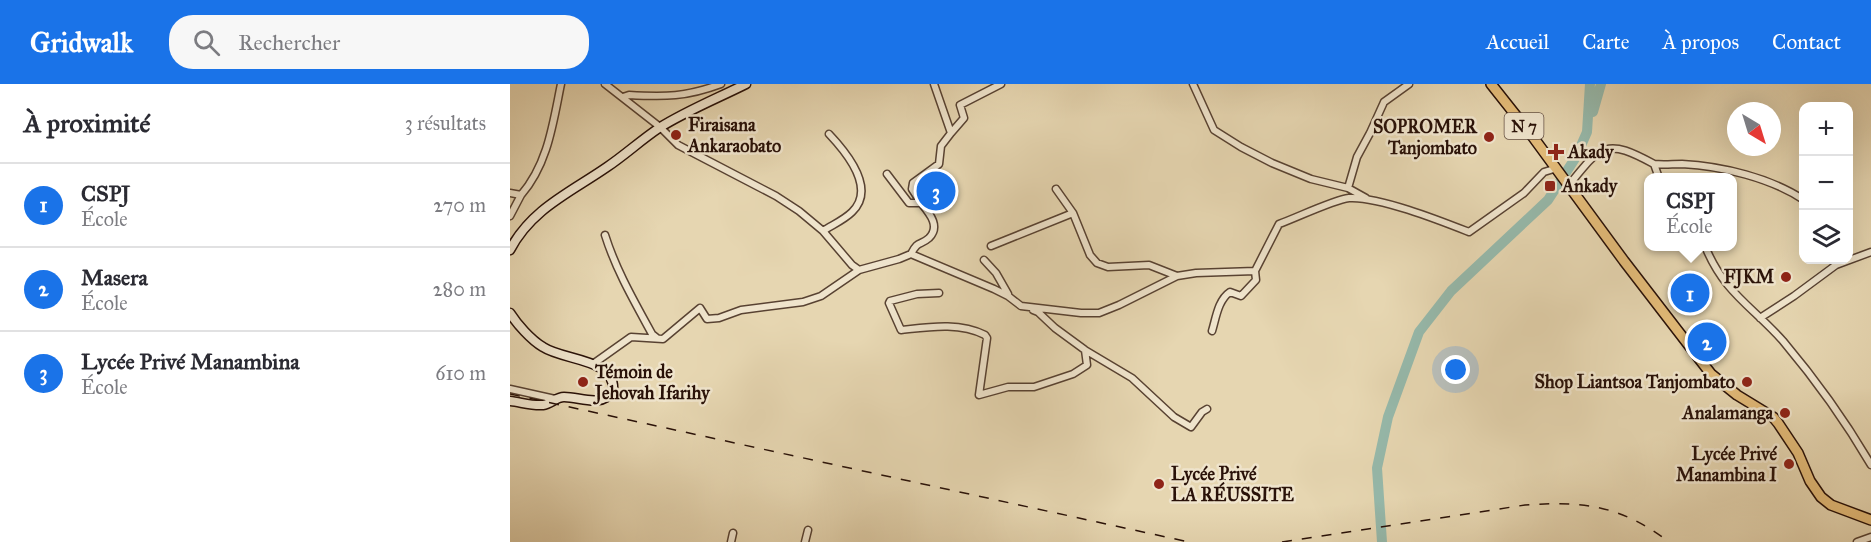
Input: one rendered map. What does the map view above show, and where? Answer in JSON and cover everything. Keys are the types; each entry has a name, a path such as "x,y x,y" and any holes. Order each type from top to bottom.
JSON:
{"main road":[{"name":"N 7","path":"1491,84 1711,374 1737,395 1773,417 1798,453 1810,481 1821,497 1831,505 1871,520"}],"street":[{"path":"510,216 521,195 539,170 546,150 561,84"},
{"path":"605,84 660,128 678,146 776,196 823,231 859,270"},
{"path":"622,97 628,95 677,96 706,90 721,84"},
{"path":"510,250 517,236 539,212 558,197 606,167 660,128 746,84"},
{"path":"934,84 951,133"},
{"path":"592,364 631,337 663,339 700,308 706,319 719,318 741,310 803,302 821,296 859,270 899,260 911,254 916,244 928,238 934,230 934,222 912,189 913,183 939,164 941,146 964,118 960,105 1001,84"},
{"path":"1193,84 1214,130 1272,163 1311,179 1348,188 1367,199"},
{"path":"1348,188 1357,157 1383,102 1409,84"},
{"path":"823,231 856,208 862,188 850,158 829,134"},
{"path":"1569,185 1586,163 1605,149 1614,147 1632,152 1654,164 1682,164 1734,173"},
{"path":"1654,164 1657,173"},
{"path":"1212,331 1226,294 1230,291 1241,296 1256,280 1255,272 1279,224 1347,198 1367,199 1436,219 1469,232 1524,193 1544,172 1560,172"},
{"path":"1737,173 1752,176 1786,188 1799,197"},
{"path":"887,174 909,203 921,204"},
{"path":"1056,189 1073,213 1090,255 1097,263 1108,267 1149,265 1177,276"},
{"path":"510,193 521,195"},
{"path":"992,246 1073,213"},
{"path":"605,235 612,258 625,285 652,334 658,340"},
{"path":"1707,251 1713,266 1729,288 1782,341 1806,371 1837,412 1871,465"},
{"path":"1853,258 1871,252"},
{"path":"911,254 1008,296 1022,306 1038,312 1085,350 1132,378 1186,426 1191,428 1202,412 1207,409"},
{"path":"984,260 996,273 1008,296"},
{"path":"1760,318 1838,264"},
{"path":"1022,306 1099,313 1177,276 1196,273 1255,272"},
{"path":"939,293 916,294 889,303 901,330 925,326 962,327 985,335 987,338 979,395 1008,387 1034,387 1073,374 1087,365 1085,350"},
{"path":"510,313 541,347 607,371 614,383 609,396 603,400 562,397 546,405 510,401"},
{"path":"510,389 555,399"},
{"path":"805,542 808,530"},
{"path":"731,542 733,533"},
{"path":"1857,542 1871,537"}],"waterway":[{"path":"1382,542 1377,468 1388,417 1419,332 1451,291 1548,200 1576,157 1587,132 1590,84"},
{"path":"1593,112 1601,84"}],"railway":[{"path":"510,394 1189,542"},
{"path":"1282,542 1525,505 1546,504 1601,508 1634,520 1669,542"}],"place":[{"name":"Firaisana Ankaraobato","path":"676,135"},
{"name":"SOPROMER Tanjombato","path":"1489,137"},
{"name":"Akady","path":"1556,152"},
{"name":"Ankady","path":"1550,186"},
{"name":"Lycée Privé Manambina","path":"936,191"},
{"name":"FJKM","path":"1786,277"},
{"name":"CSPJ","path":"1690,293"},
{"name":"Masera","path":"1707,342"},
{"name":"Témoin de Jehovah Ifarihy","path":"583,382"},
{"name":"Shop Liantsoa Tanjombato","path":"1747,382"},
{"name":"Analamanga","path":"1785,413"},
{"name":"Lycée Privé Manambina I","path":"1789,464"},
{"name":"Lycée Privé LA RÉUSSITE","path":"1159,484"}]}
